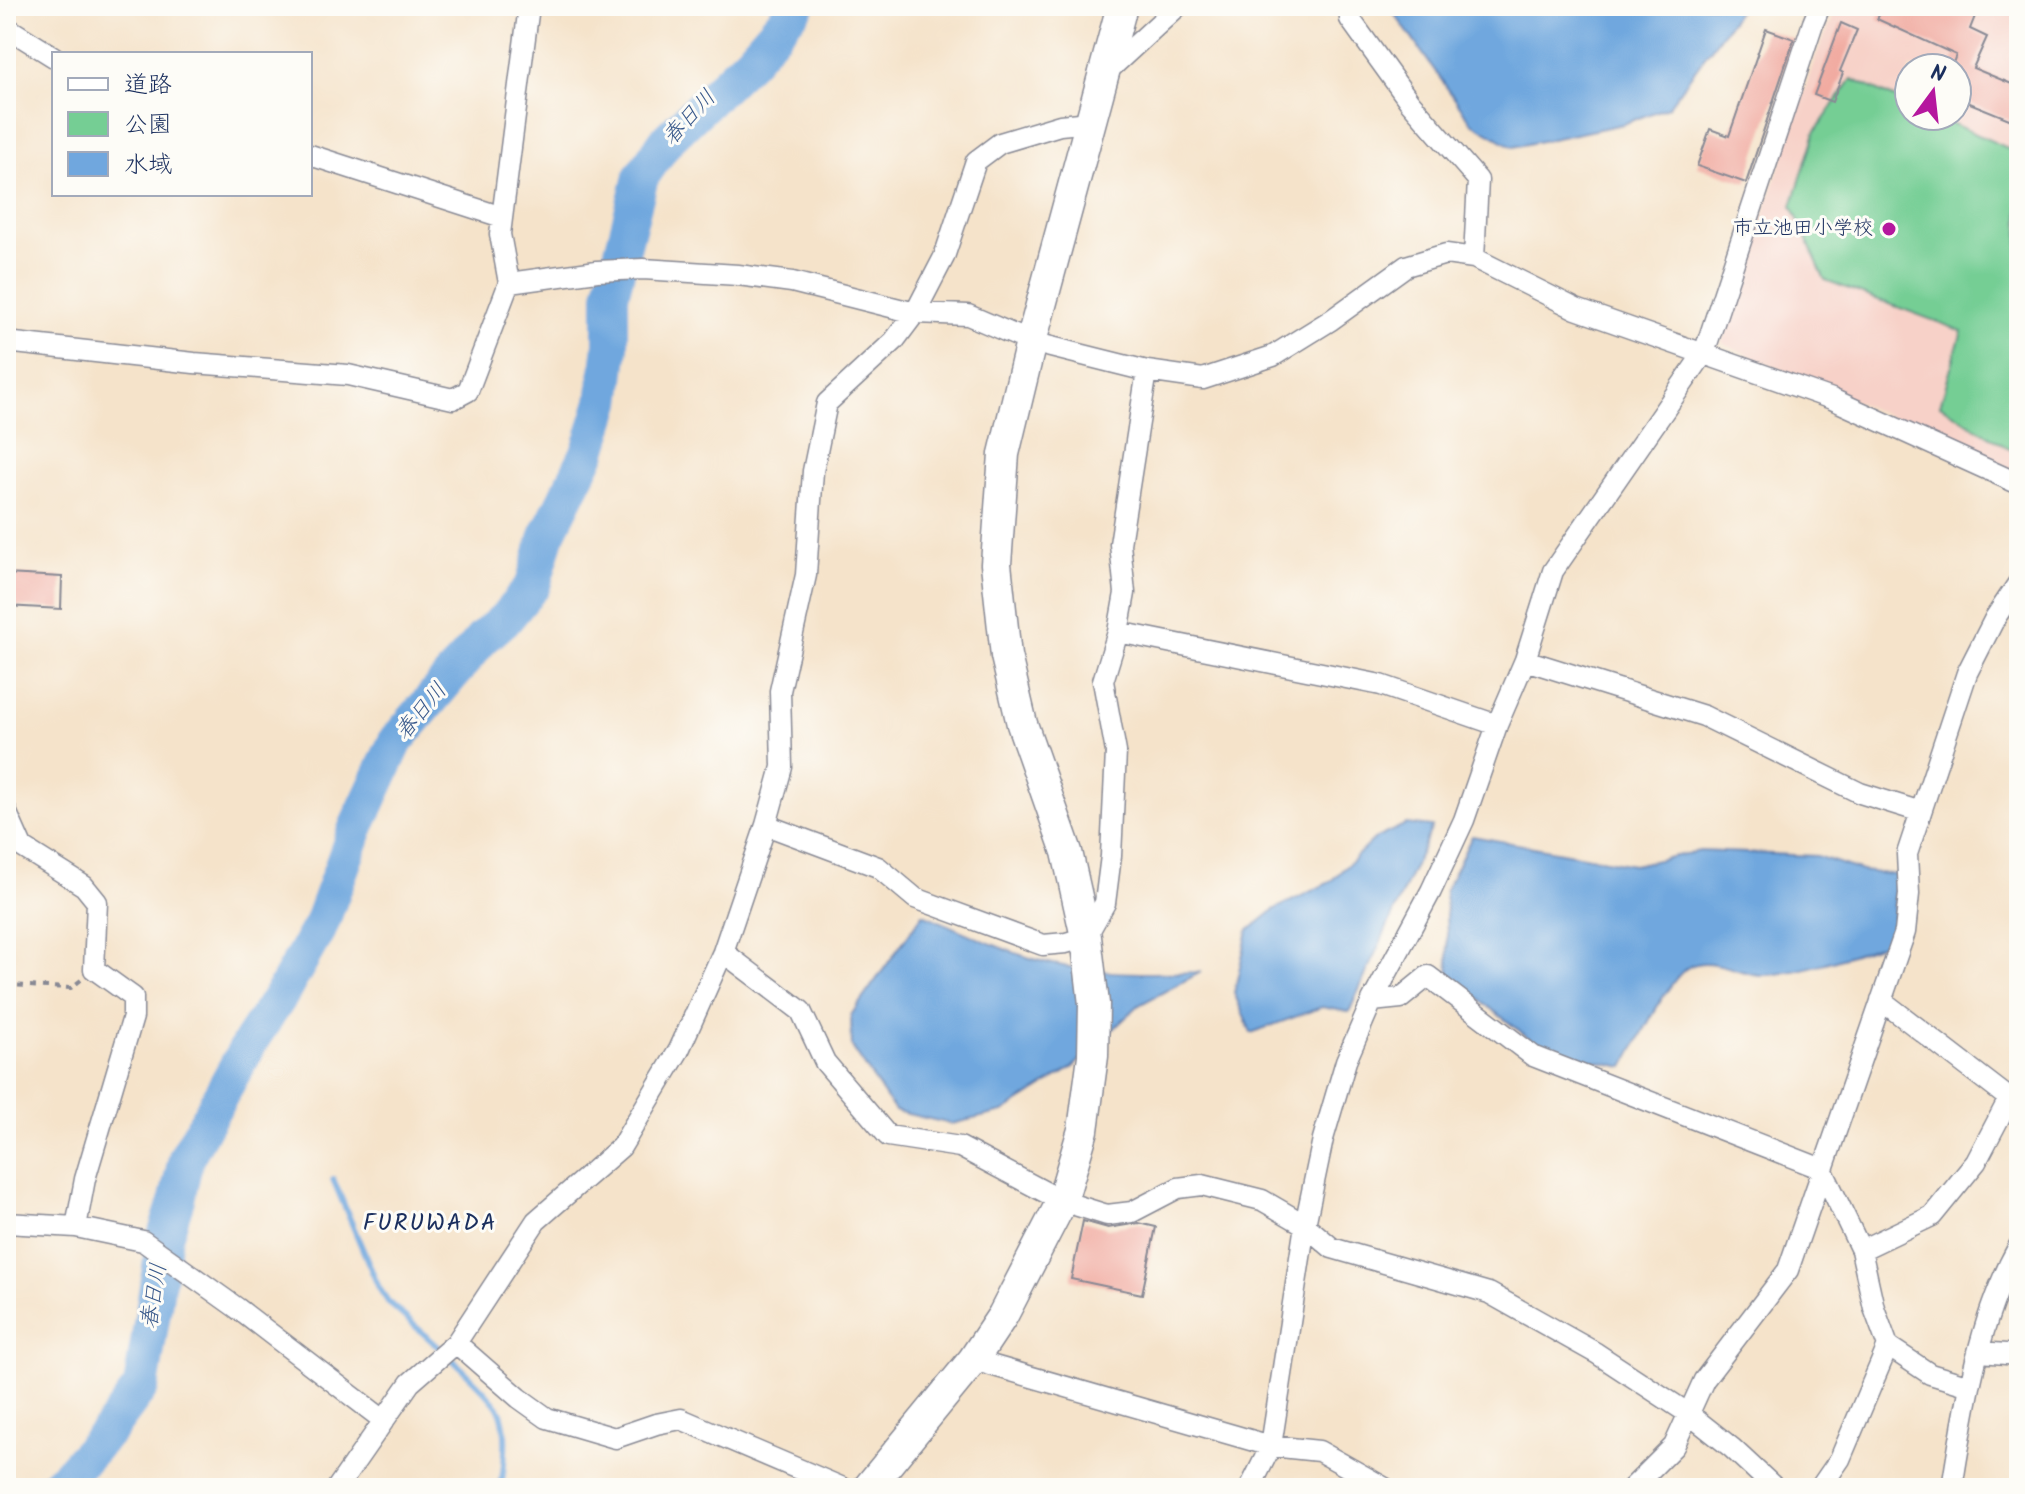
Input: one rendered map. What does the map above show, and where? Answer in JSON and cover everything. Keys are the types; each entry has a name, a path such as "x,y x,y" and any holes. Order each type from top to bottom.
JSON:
{"street":[{"path":"6,342 194,363 348,375 453,399 468,391 509,283 500,234 529,6"},
{"path":"868,1488 973,1360 1003,1315 1062,1201 1083,1130 1093,1056 1094,1004 1086,937 1067,852 1022,724 1006,656 996,564 1004,454 1031,342 1122,6"},
{"path":"1106,68 1114,65 1178,6"},
{"path":"1349,6 1350,19 1409,101 1478,180 1474,258"},
{"path":"1250,1488 1271,1446 1305,1225 1323,1139 1346,1061 1372,1001 1431,891 1464,820 1497,725 1525,660 1553,571 1704,353 1820,6"},
{"path":"6,27 52,56"},
{"path":"337,1488 382,1419 410,1383 456,1343 536,1221 621,1147 679,1050 723,952 782,767 780,691 806,575 813,471 827,403 894,341 915,313 944,257 976,161 1000,143 1060,125 1090,122"},
{"path":"312,156 502,217"},
{"path":"509,283 597,271 643,269 792,282 915,313 968,315 1031,342 1147,371 1203,379 1273,356 1331,320 1406,266 1446,254 1474,258 1576,309 1832,399 2019,484"},
{"path":"766,825 878,867 915,898 1043,945 1086,937 1105,903 1111,856 1116,752 1103,681 1118,632 1125,593 1120,544 1147,371"},
{"path":"1632,1488 1674,1446 1704,1380 1788,1270 1905,932 1909,894 1907,854 1967,673 1995,618 2019,582"},
{"path":"1118,632 1381,685 1497,725"},
{"path":"1525,660 1704,716 1860,793 1921,812"},
{"path":"6,811 22,847 84,886 97,902 94,969 133,997 133,1017 85,1179 76,1227"},
{"path":"723,952 801,1011 825,1062 888,1136 960,1147 1062,1201 1107,1215 1132,1212 1178,1188 1202,1185 1262,1200 1305,1225 1332,1248 1489,1293 1596,1353 1689,1414 1775,1488"},
{"path":"1372,1001 1401,998 1428,976 1533,1056 1822,1169 1861,1250 1874,1308 1888,1346 1930,1374 1970,1386"},
{"path":"1861,1250 1932,1216 1976,1162 2014,1102 1881,1000"},
{"path":"6,1223 76,1227 143,1241 382,1419"},
{"path":"1952,1488 1970,1386 2001,1279 2019,1246"},
{"path":"456,1343 547,1418 615,1438 681,1419 843,1488"},
{"path":"1820,1488 1840,1459 1888,1346"},
{"path":"1980,1352 2019,1355"},
{"path":"973,1360 1271,1446 1319,1451 1385,1488"}],"path":[{"path":"6,985 71,988 94,969"}],"shaded area":[{"name":"市立池田小学校","path":"1838,6 2019,6 2019,473 1722,343 1816,56"}],"green space":[{"path":"1852,79 1893,98 1893,132 1971,132 2019,153 2019,455 1940,405 1962,331 1825,280 1792,206 1815,132"}],"water":[{"path":"1389,6 1742,6 1668,107 1623,124 1513,147 1472,123"},
{"path":"1406,824 1432,827 1349,1012 1322,1007 1251,1033 1234,993 1248,931 1275,909 1330,882 1374,839"},
{"path":"1472,836 1634,865 1700,851 1817,856 1862,871 1896,875 1892,941 1830,962 1766,975 1706,963 1687,968 1662,999 1624,1067 1543,1049 1449,976 1445,891"},
{"path":"923,914 1011,952 1067,967 1134,973 1201,972 1139,1005 1072,1068 1003,1112 951,1124 895,1111 852,1047 851,1015"}],"building":[{"path":"1884,6 1979,6 1970,29 1987,37 1973,68 1973,52 1949,52 1877,19"},
{"path":"1841,23 1857,30 1840,71 1843,73 1832,102 1814,95"},
{"path":"1766,29 1794,39 1746,183 1697,166 1710,129 1729,136"},
{"path":"1973,68 2019,87 2019,123 1973,104"},
{"path":"6,574 62,577 61,609 6,606"},
{"path":"1083,1221 1108,1228 1139,1223 1156,1227 1142,1294 1071,1279"}],"waterway":[{"name":"春日川","path":"53,1488 110,1429 141,1387 165,1236 186,1158 251,1040 281,995 321,924 356,828 396,741 482,639 507,617 533,585 547,536 589,451 604,402 611,346 611,295 641,177 666,141 750,60 797,6"},
{"path":"333,1179 379,1288 389,1303 468,1374 501,1413 505,1441 501,1488"}],"place":[{"name":"市立池田小学校","path":"1889,229"}],"district":[{"name":"FURUWADA","path":"430,1223"}]}
